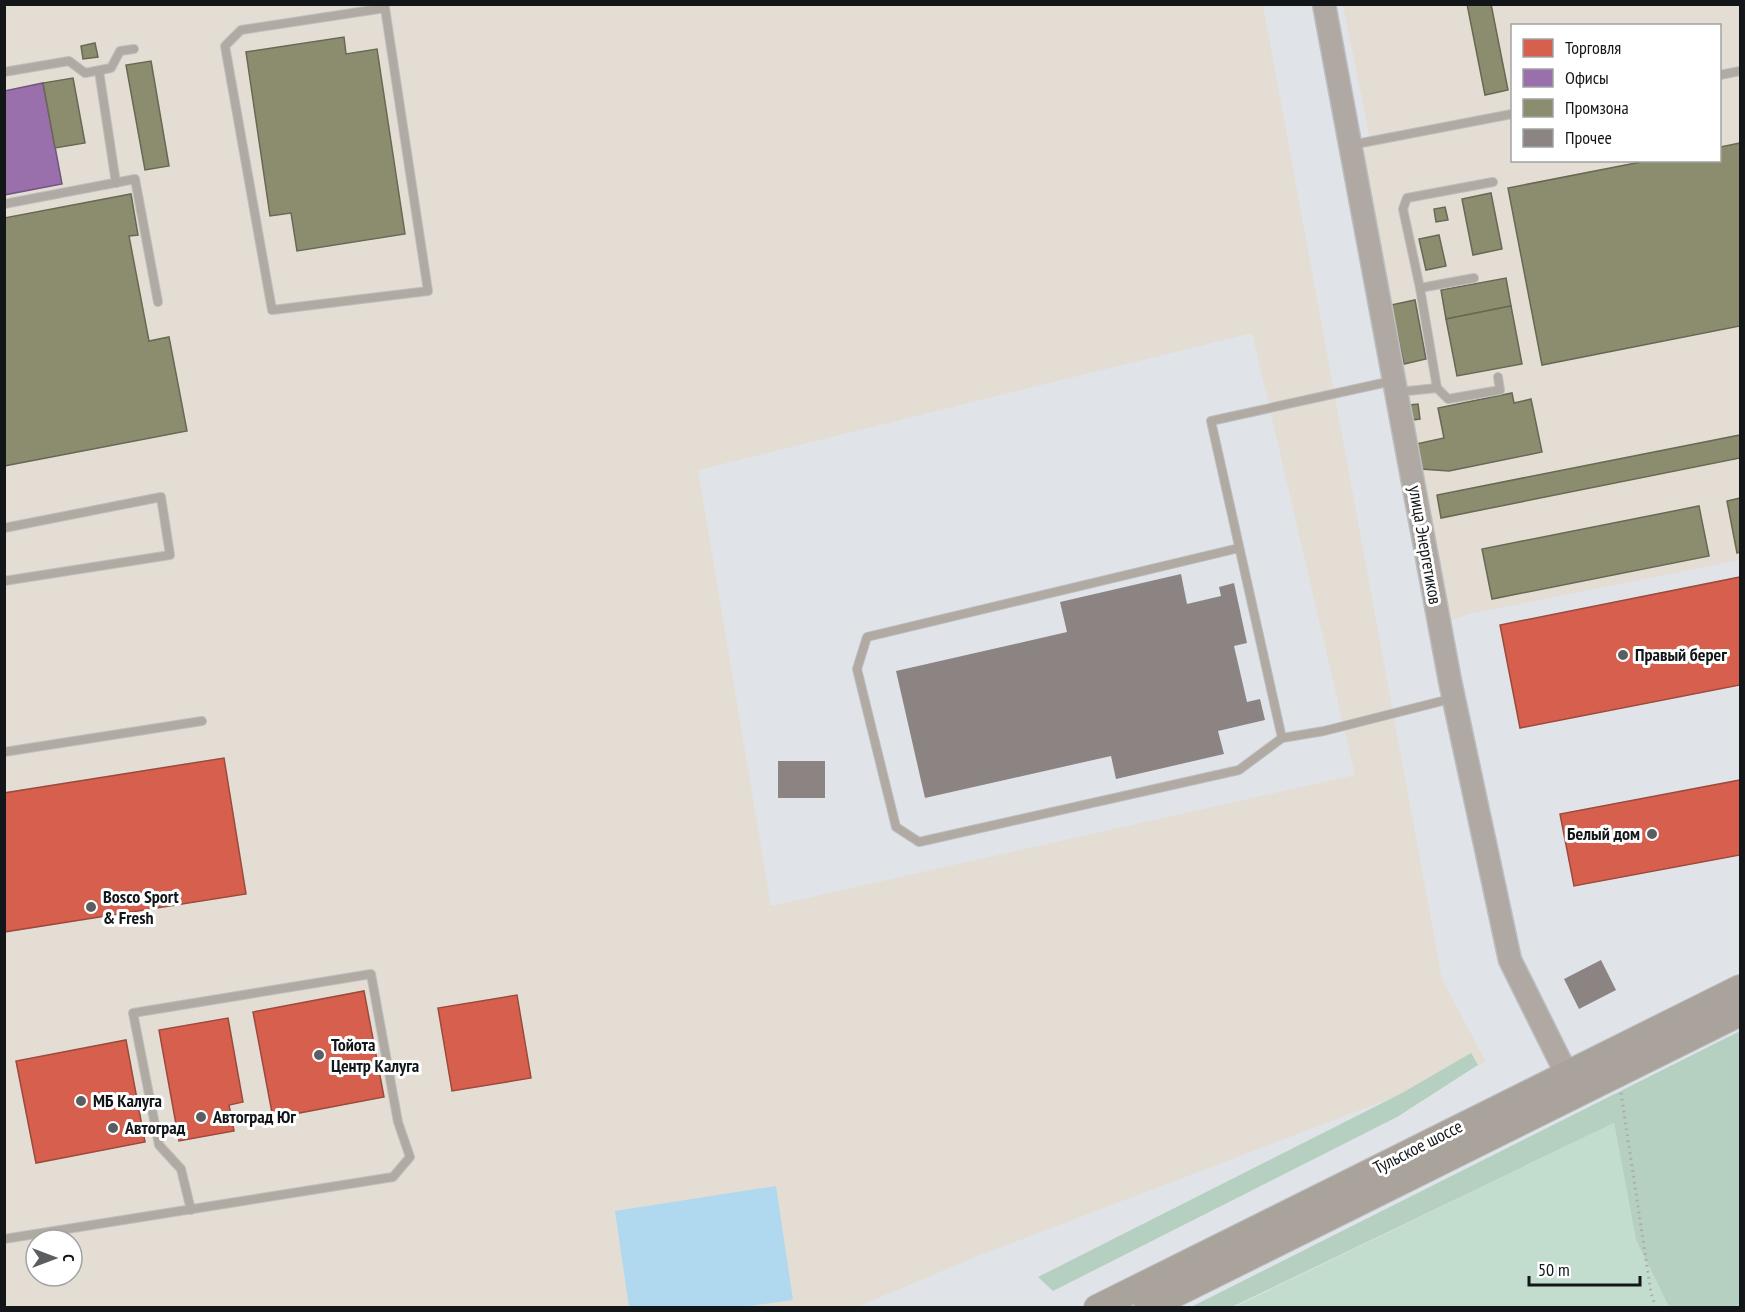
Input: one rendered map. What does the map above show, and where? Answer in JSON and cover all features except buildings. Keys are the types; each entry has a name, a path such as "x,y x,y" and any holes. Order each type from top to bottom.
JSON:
{"main road":[{"name":"Тульское шоссе","path":"1147,1308 1571,1083 1740,988"},
{"name":"Тульское шоссе","path":"1097,1308 1571,1083 1618,1073 1740,1013"}],"street":[{"name":"улица Энергетиков","path":"1324,4 1454,698 1509,960 1571,1083"}],"lane":[{"path":"385,6 428,291 272,310 225,46 241,30 385,6"},
{"path":"4,72 69,61 85,73 99,71 111,68 120,51 134,49"},
{"path":"99,71 116,183"},
{"path":"1721,75 1740,71"},
{"path":"1350,145 1511,114"},
{"path":"4,204 135,179 158,302"},
{"path":"1493,182 1407,198 1403,209 1420,288 1437,388 1448,399 1500,390 1498,377"},
{"path":"1420,288 1474,279"},
{"path":"1282,738 1211,421 1396,386 1437,388"},
{"path":"4,528 161,497 170,555 4,581"},
{"path":"1239,548 867,637 857,669 896,827 919,842 1239,770 1282,738 1324,731 1454,698"},
{"path":"4,752 202,721"},
{"path":"4,1239 191,1210 393,1177 410,1158 398,1122 371,974 133,1013 159,1145 181,1169 191,1210"}],"path":[{"path":"1618,1073 1651,1293 1656,1308"}],"shaded area":[{"path":"5,5 1263,5 1442,979 1486,1062 973,1258 857,1307 5,1308","holes":["1252,333 1355,775 771,906 698,470"]},
{"path":"1343,5 1740,5 1740,560 1469,614 1449,621 1358,175 1369,134"}],"green space":[{"path":"1740,1031 1740,1307 1669,1307 1636,1240 1614,1123 1232,1307 1191,1307"},
{"path":"1471,1053 1478,1065 1397,1117 1053,1291 1038,1277 1402,1093"},
{"path":"1614,1123 1636,1240 1669,1307 1232,1308"}],"water":[{"path":"776,1186 793,1300 742,1307 629,1307 615,1211"}],"place":[{"name":"Правый берег","path":"1623,655"},
{"name":"Белый дом","path":"1652,834"},
{"name":"Bosco Sport & Fresh","path":"91,907"},
{"name":"Тойота Центр Калуга","path":"319,1055"},
{"name":"МБ Калуга","path":"81,1101"},
{"name":"Автоград Юг","path":"201,1117"},
{"name":"Автоград","path":"113,1128"}]}
